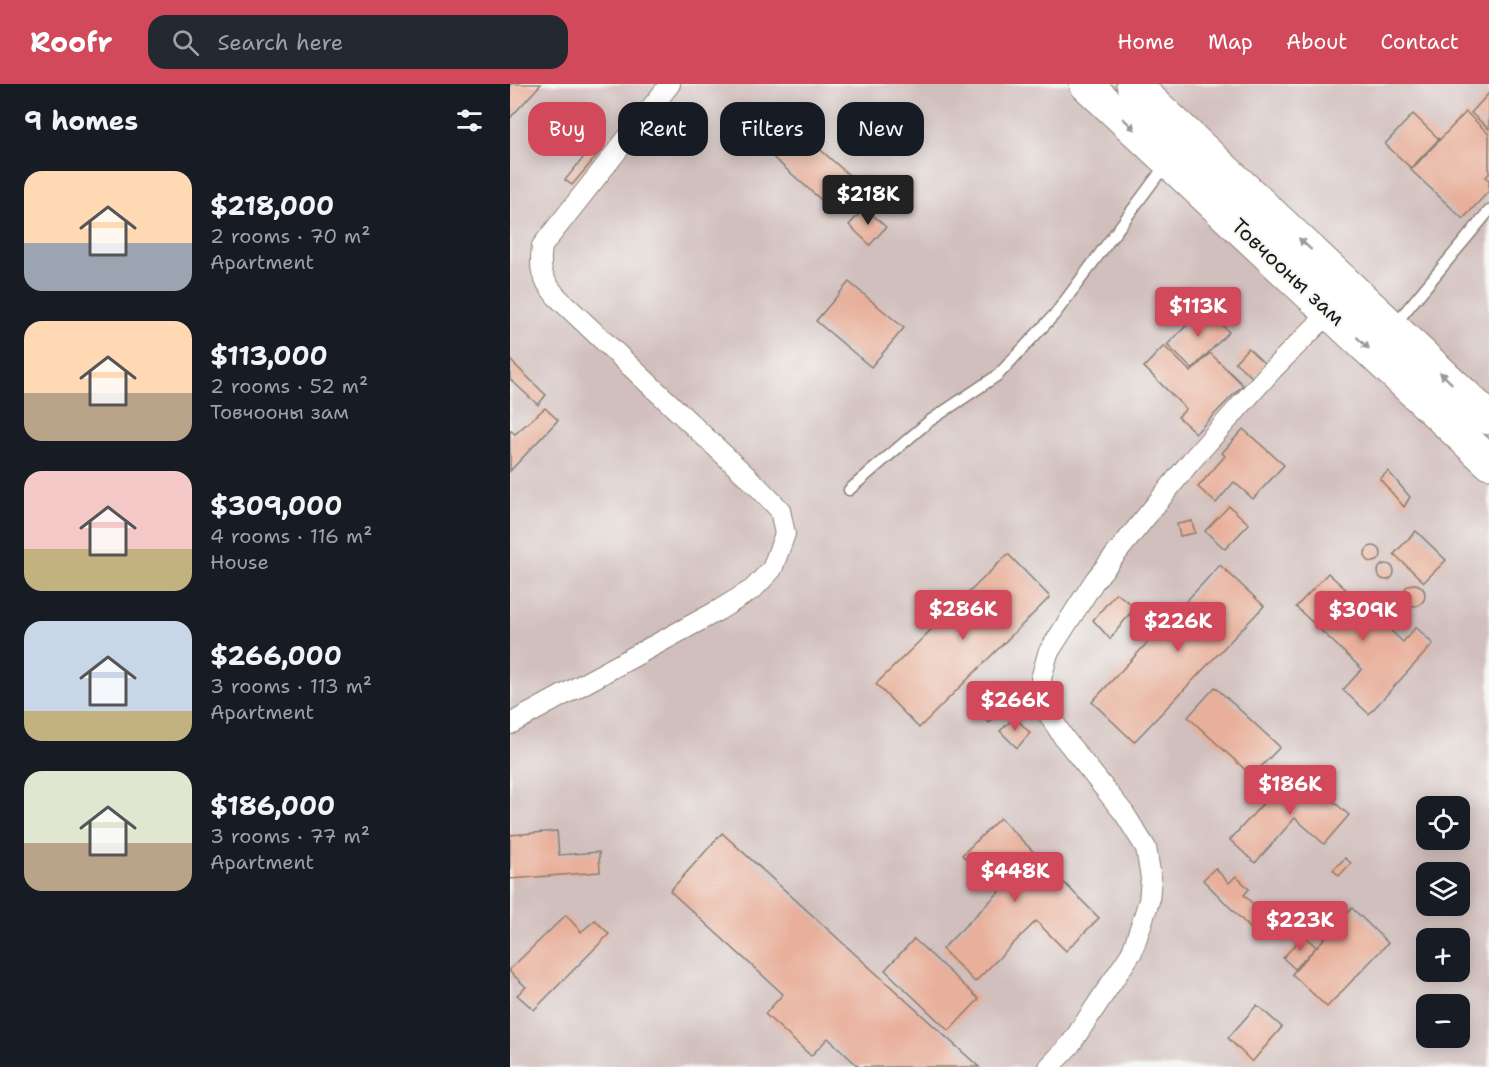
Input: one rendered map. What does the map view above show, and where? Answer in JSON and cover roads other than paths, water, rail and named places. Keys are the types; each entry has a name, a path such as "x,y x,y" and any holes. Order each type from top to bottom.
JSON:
{"highway":[{"name":"Товчооны зам","path":"1086,84 1489,462"},
{"name":"Товчооны зам","path":"1133,84 1489,418"}],"street":[{"path":"510,724 719,610 753,589 772,569 784,534 780,510 556,296 545,282 540,268 543,246 670,84"},
{"path":"1049,1067 1070,1045 1132,952 1149,901 1151,878 1146,848 1124,813 1064,738 1042,704 1041,679 1048,653 1095,580 1191,461 1273,369 1330,312"}],"lane":[{"path":"849,490 928,422 998,375 1055,314 1169,160"},
{"path":"1392,327 1489,211"}]}
